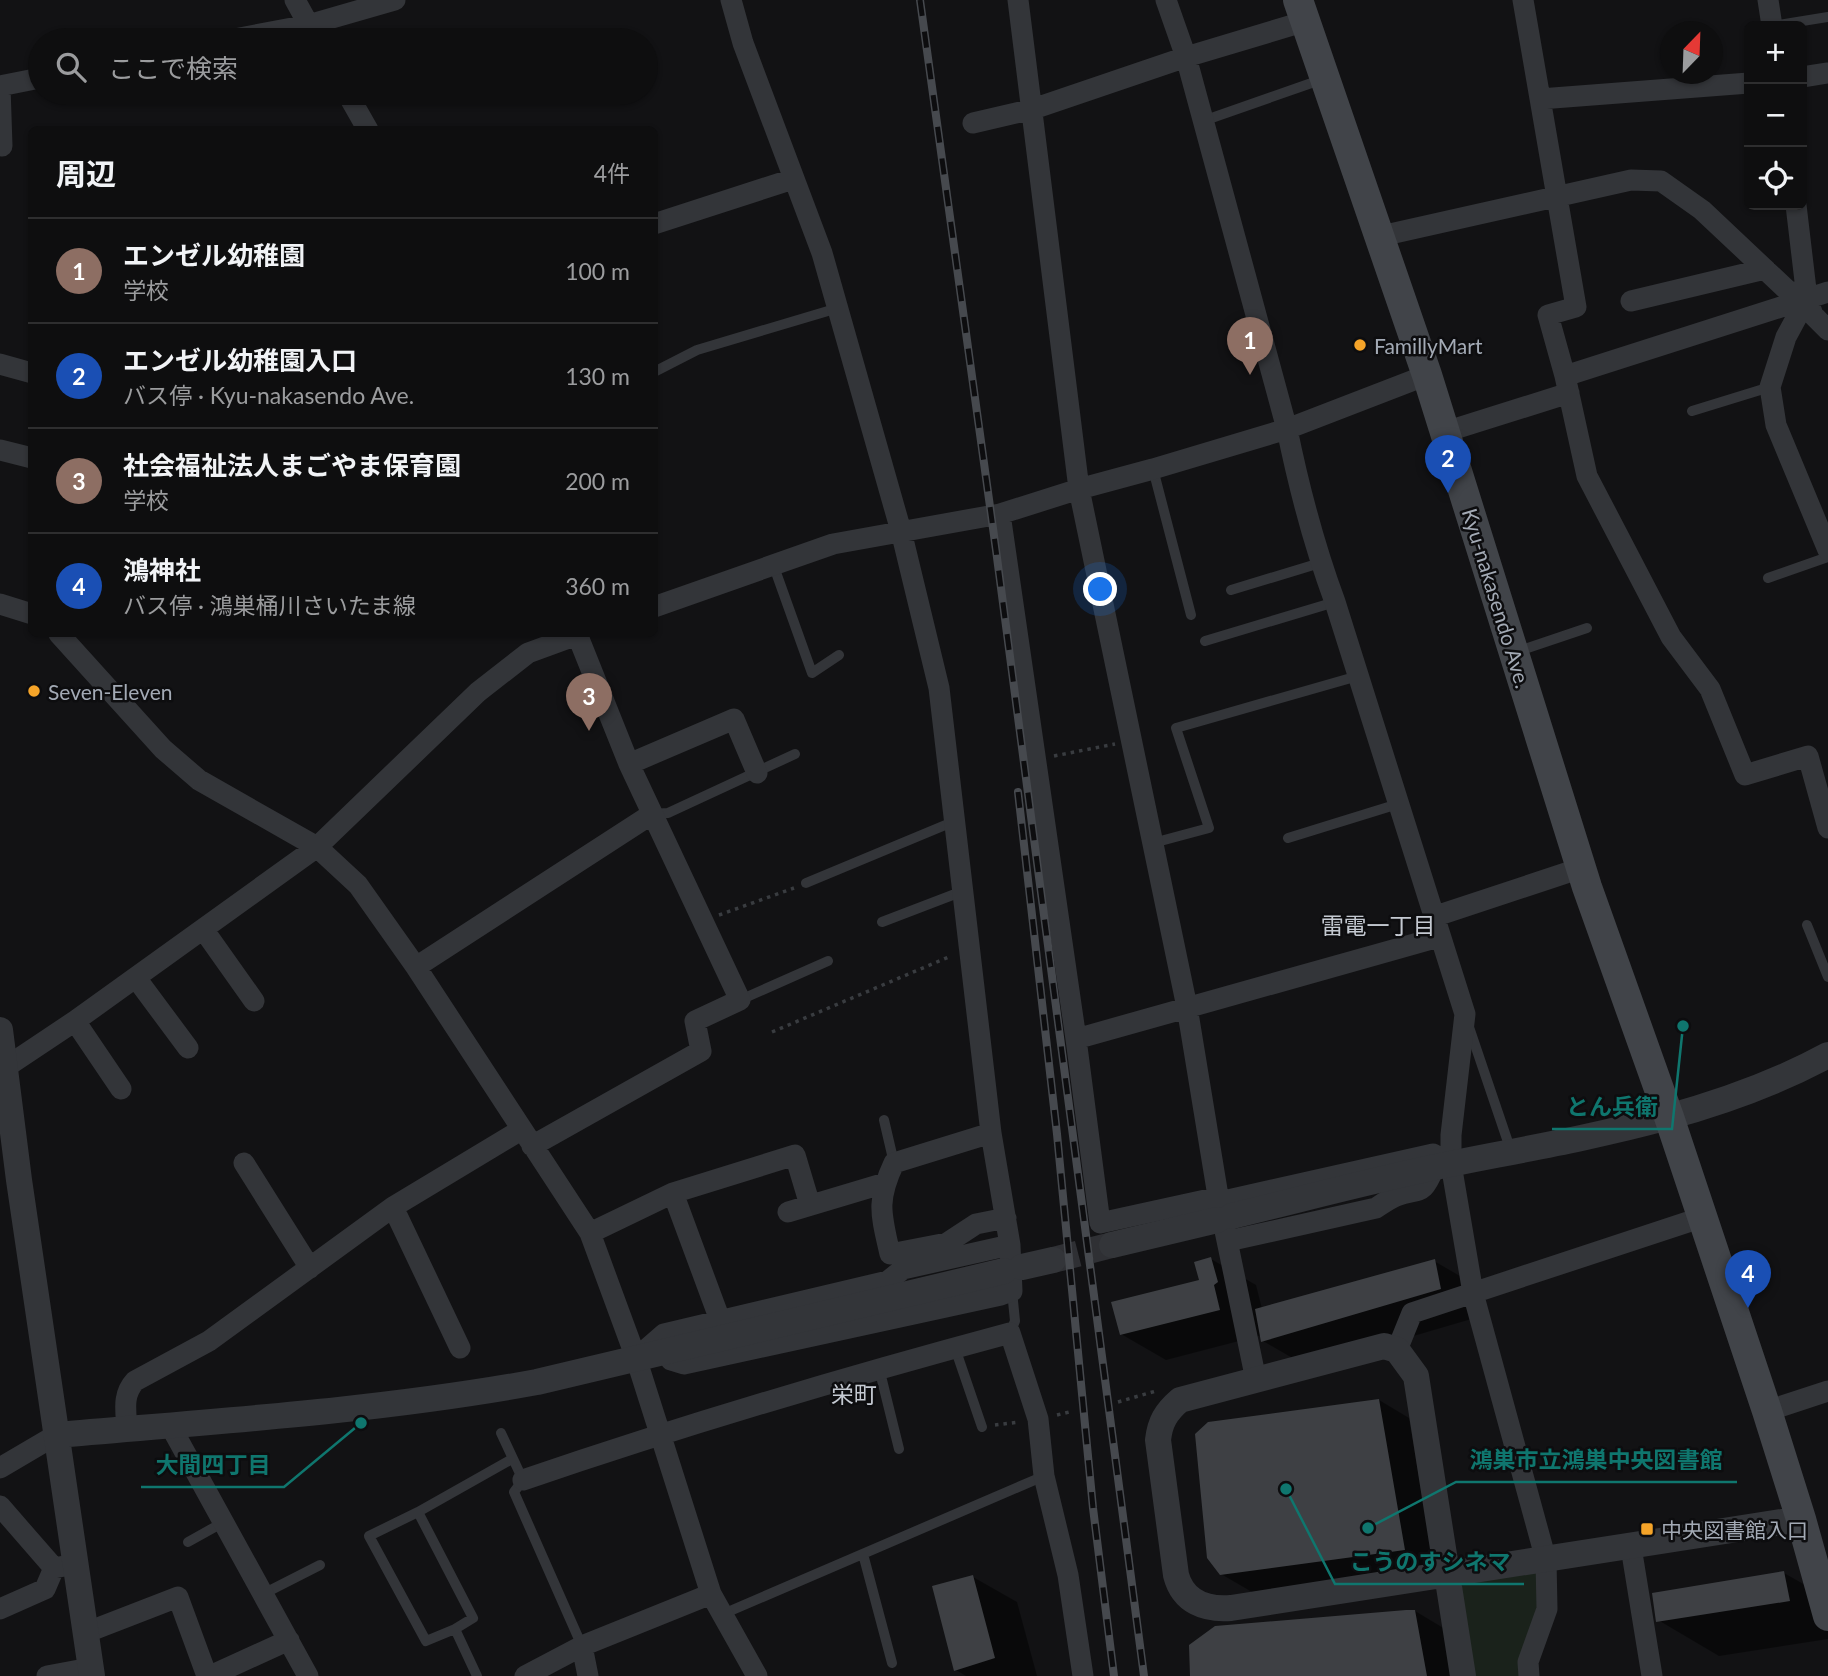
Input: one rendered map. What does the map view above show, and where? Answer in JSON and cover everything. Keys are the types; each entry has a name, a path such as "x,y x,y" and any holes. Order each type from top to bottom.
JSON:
{"main road":[{"name":"Kyu-nakasendo Ave.","path":"1302,11 1427,375 1581,868 1670,1117 1767,1411 1828,1616"}],"street":[{"path":"295,0 310,28"},
{"path":"322,28 395,0"},
{"path":"1018,0 1079,489 1186,1007 1256,1380"},
{"path":"1166,0 1186,57 1287,429 1298,484 1320,563 1335,602 1465,1014 1451,1135 1443,1166 1472,1293 1546,1560 1547,1609 1528,1662 1529,1676"},
{"path":"1524,0 1576,307 1548,315 1587,476 1671,637 1710,689 1745,775 1808,756 1828,828"},
{"path":"1768,0 1771,21"},
{"path":"735,1 743,43 822,253 901,531 939,688 991,1133 1012,1268"},
{"path":"972,123 1033,109 1186,57 1302,11"},
{"path":"1807,76 1828,73"},
{"path":"0,145 2,146 0,86 28,80"},
{"path":"1540,99 1744,83"},
{"path":"354,105 366,126"},
{"path":"658,223 793,179"},
{"path":"1381,236 1632,180 1661,181 1702,210 1787,290 1818,295"},
{"path":"1797,210 1818,295 1812,315 1828,330"},
{"path":"1631,301 1765,269"},
{"path":"1445,432 1818,295"},
{"path":"1818,295 1786,337 1770,387 1776,425 1828,550"},
{"path":"0,364 28,372"},
{"path":"658,606 834,544 1000,514 1287,429 1427,375"},
{"path":"0,450 28,457"},
{"path":"1000,514 1100,1223 1223,1215"},
{"path":"0,604 28,613"},
{"path":"62,637 163,749 200,780 317,847 358,885 416,967 590,1233 636,1358 711,1594 757,1676"},
{"path":"3,1070 317,847 478,692 528,653 570,637"},
{"path":"127,1429 125,1401 127,1390 135,1381 209,1341 393,1207 701,1051 695,1021 740,1000 629,764 579,637"},
{"path":"629,764 734,719 757,773"},
{"path":"416,967 652,814"},
{"path":"1433,916 1581,868"},
{"path":"203,929 254,1001"},
{"path":"1076,1039 1439,937"},
{"path":"136,978 188,1048"},
{"path":"75,1021 121,1090"},
{"path":"0,1030 10,1176 56,1435 64,1566 85,1633 91,1672 47,1676"},
{"path":"1112,1245 1223,1215 1670,1117 1723,1100 1828,1055"},
{"path":"991,1133 894,1163 885,1183 880,1209 890,1254 947,1243 976,1224 1006,1218"},
{"path":"590,1233 673,1194 794,1155 810,1205"},
{"path":"244,1163 310,1268"},
{"path":"788,1212 885,1183"},
{"path":"673,1194 720,1320"},
{"path":"393,1207 460,1348"},
{"path":"1397,1349 1412,1313 1703,1217"},
{"path":"0,1468 56,1435 171,1427 477,1393 537,1382 1053,1260"},
{"path":"636,1358 664,1334 888,1281 904,1269 1012,1268"},
{"path":"523,1480 659,1433 879,1368 1010,1333 1038,1419 1044,1476 1068,1575 1083,1676"},
{"path":"1463,1676 1445,1574 1416,1376 1397,1349 1384,1346 1180,1401 1164,1416 1158,1440 1176,1576 1185,1594 1201,1606 1219,1609 1445,1574 1631,1547 1801,1519"},
{"path":"1767,1411 1828,1391"},
{"path":"171,1427 308,1676"},
{"path":"0,1506 64,1566"},
{"path":"1631,1547 1652,1676"},
{"path":"0,1609 45,1589 64,1566"},
{"path":"526,1676 582,1646 711,1594"},
{"path":"85,1633 178,1597 209,1676 289,1640"},
{"path":"582,1646 588,1676"}],"lane":[{"path":"1803,21 1828,17"},
{"path":"1203,121 1326,78"},
{"path":"658,370 697,350 838,308"},
{"path":"1692,411 1770,387"},
{"path":"1153,469 1191,615"},
{"path":"1768,578 1828,556"},
{"path":"1231,590 1320,563"},
{"path":"773,564 812,673 839,655"},
{"path":"1205,641 1335,602"},
{"path":"1514,652 1587,628"},
{"path":"1153,844 1209,828 1176,728 1358,676"},
{"path":"652,814 668,813 795,754"},
{"path":"1288,838 1398,804"},
{"path":"806,883 955,821"},
{"path":"882,922 963,891"},
{"path":"1807,925 1828,977"},
{"path":"740,1000 828,961"},
{"path":"1465,1014 1511,1152"},
{"path":"884,1120 894,1163"},
{"path":"1010,1333 1015,1321 1012,1268"},
{"path":"955,1348 982,1427"},
{"path":"879,1368 899,1449"},
{"path":"501,1433 523,1480 514,1492 582,1646"},
{"path":"418,1512 473,1618 426,1642 369,1536 512,1459"},
{"path":"723,1615 1044,1476"},
{"path":"188,1542 224,1522"},
{"path":"863,1554 892,1663"},
{"path":"263,1594 320,1565"},
{"path":"455,1629 477,1676"}],"path":[{"path":"1035,760 1131,741"},
{"path":"704,921 806,883"},
{"path":"772,1032 969,948"}],"shaded area":[{"path":"1546,1560 1529,1676 1463,1676 1445,1574"}],"building":[{"path":"1211,1257 1218,1282 1214,1285 1220,1310 1120,1335 1111,1302 1199,1280 1194,1262"},
{"path":"1435,1259 1441,1289 1261,1342 1255,1309"},
{"path":"1379,1399 1405,1550 1220,1575 1207,1558 1195,1434 1208,1422"},
{"path":"1784,1571 1790,1601 1656,1622 1652,1593"},
{"path":"973,1575 995,1658 954,1671 932,1586"},
{"path":"1415,1610 1427,1676 1190,1676 1189,1645 1215,1626"}],"tunnel":[{"path":"1053,1260 1112,1245"}],"railway":[{"path":"920,0 996,550 1144,1676"},
{"path":"1018,792 1057,1134 1093,1508 1114,1676"}],"place":[{"name":"FamillyMart","path":"1360,345"},
{"name":"エンゼル幼稚園","path":"1250,375"},
{"name":"エンゼル幼稚園入口","path":"1448,493"},
{"name":"Seven-Eleven","path":"34,691"},
{"name":"社会福祉法人まごやま保育園","path":"589,731"},
{"name":"とん兵衛","path":"1683,1026"},
{"name":"鴻神社","path":"1748,1308"},
{"name":"大間四丁目","path":"361,1423"},
{"name":"こうのすシネマ","path":"1286,1489"},
{"name":"鴻巣市立鴻巣中央図書館","path":"1368,1528"},
{"name":"中央図書館入口","path":"1647,1529"}],"district":[{"name":"雷電一丁目","path":"1378,925"},
{"name":"栄町","path":"854,1394"}]}
